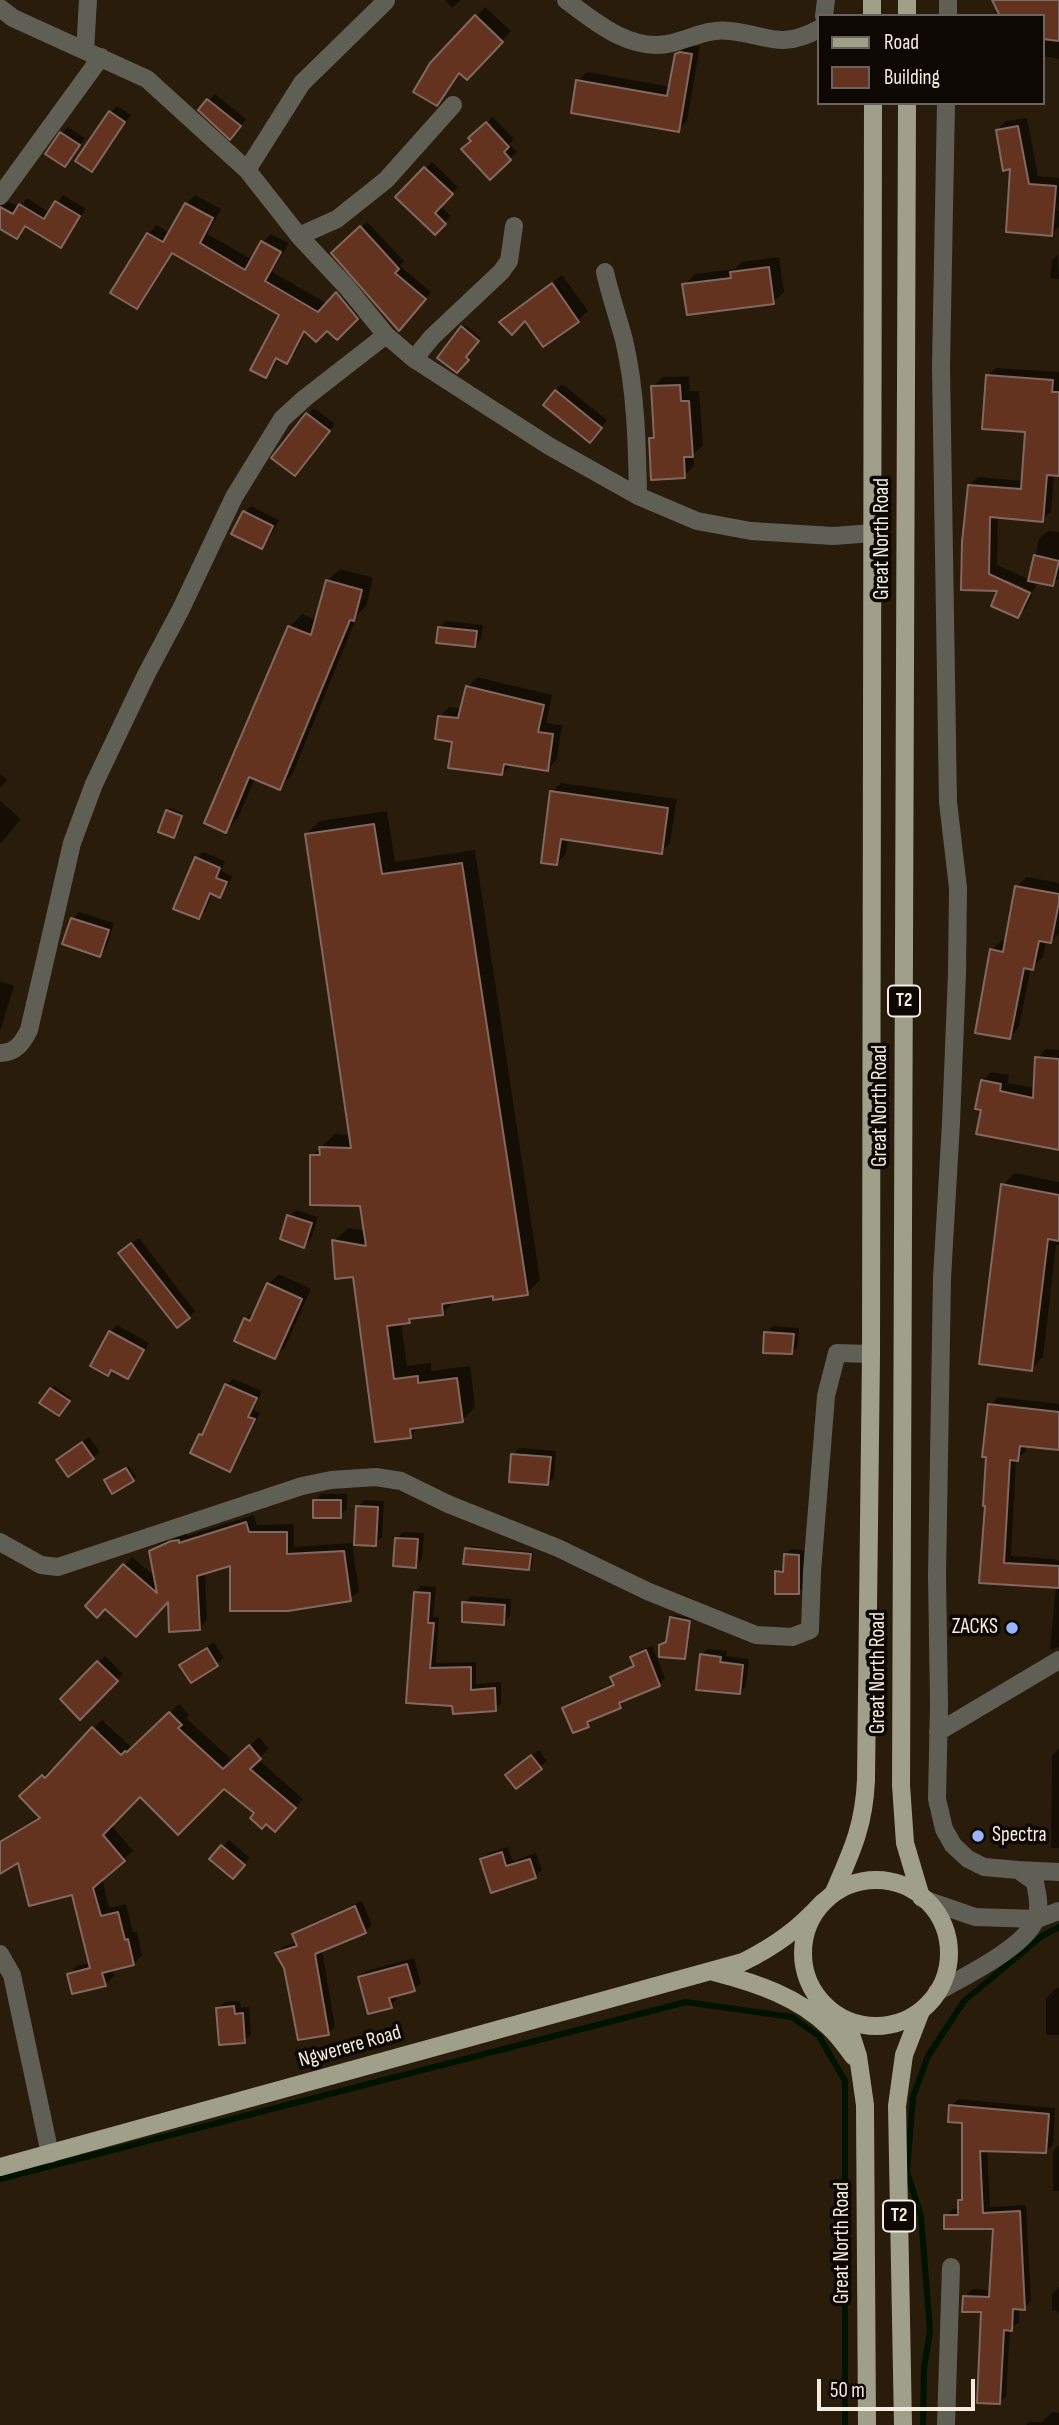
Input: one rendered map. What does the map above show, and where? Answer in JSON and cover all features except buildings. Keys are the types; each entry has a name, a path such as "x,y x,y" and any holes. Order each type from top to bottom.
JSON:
{"main road":[{"name":"Great North Road","path":"828,1897 858,1839 864,1810 872,1354 873,105"},
{"name":"Great North Road","path":"907,105 901,1785 905,1843 922,1898"},
{"path":"711,1971 753,1982 794,2001 860,2026 886,2027 898,2024 921,2011 937,1992 947,1964 946,1934 942,1921 922,1898 908,1887 878,1879 863,1880 828,1897 807,1934 804,1957 809,1980 820,2001 842,2019"},
{"name":"Ngwerere Road","path":"0,2167 743,1962 773,1947 800,1927 828,1897"},
{"path":"794,2001 829,2027 859,2062"},
{"name":"T2","path":"903,2425 897,2106 904,2054 921,2011"},
{"name":"Great North Road","path":"842,2019 859,2062 866,2105 867,2425"}],"street":[{"path":"0,196 93,54 89,0"},
{"path":"566,0 604,30 641,44 670,44 700,34 729,30 779,41 803,38 818,30"},
{"path":"247,170 302,83 386,1"},
{"path":"0,8 13,18 147,79 247,170 299,236 386,334 414,359 549,446 638,496 696,521 751,531 832,536 873,533"},
{"path":"299,236 337,219 386,180 453,104"},
{"path":"946,105 941,367 947,802 958,888 951,1123 942,1278 937,1575 937,1799 944,1829 953,1845 968,1859 984,1867 1059,1872"},
{"path":"414,359 432,337 501,272 509,261 514,226"},
{"path":"605,272 624,340 637,417 638,496"},
{"path":"0,1053 22,1045 29,1030 72,843 94,784 234,497 282,419 386,334"},
{"path":"0,1542 41,1564 58,1567 302,1486 331,1480 376,1477 401,1481 448,1504 558,1548 647,1591 756,1635 792,1637 810,1630 826,1396 837,1353 872,1354"},
{"path":"939,1732 1059,1660"},
{"path":"937,1992 1016,1944 1037,1919 1035,1882 1017,1870"},
{"path":"922,1898 975,1917 1037,1919 1059,1911"},
{"path":"0,1954 12,1976 50,2154"},
{"path":"946,2425 951,2267"}],"waterway":[{"path":"923,2425 924,2368 930,2332 921,2216 907,2172 913,2097 928,2056 964,2001 1042,1936 1059,1927"},
{"path":"0,2179 686,2002 792,2017 819,2036 845,2081 845,2425"}],"place":[{"name":"ZACKS","path":"1012,1628"},
{"name":"Spectra","path":"978,1836"}]}
